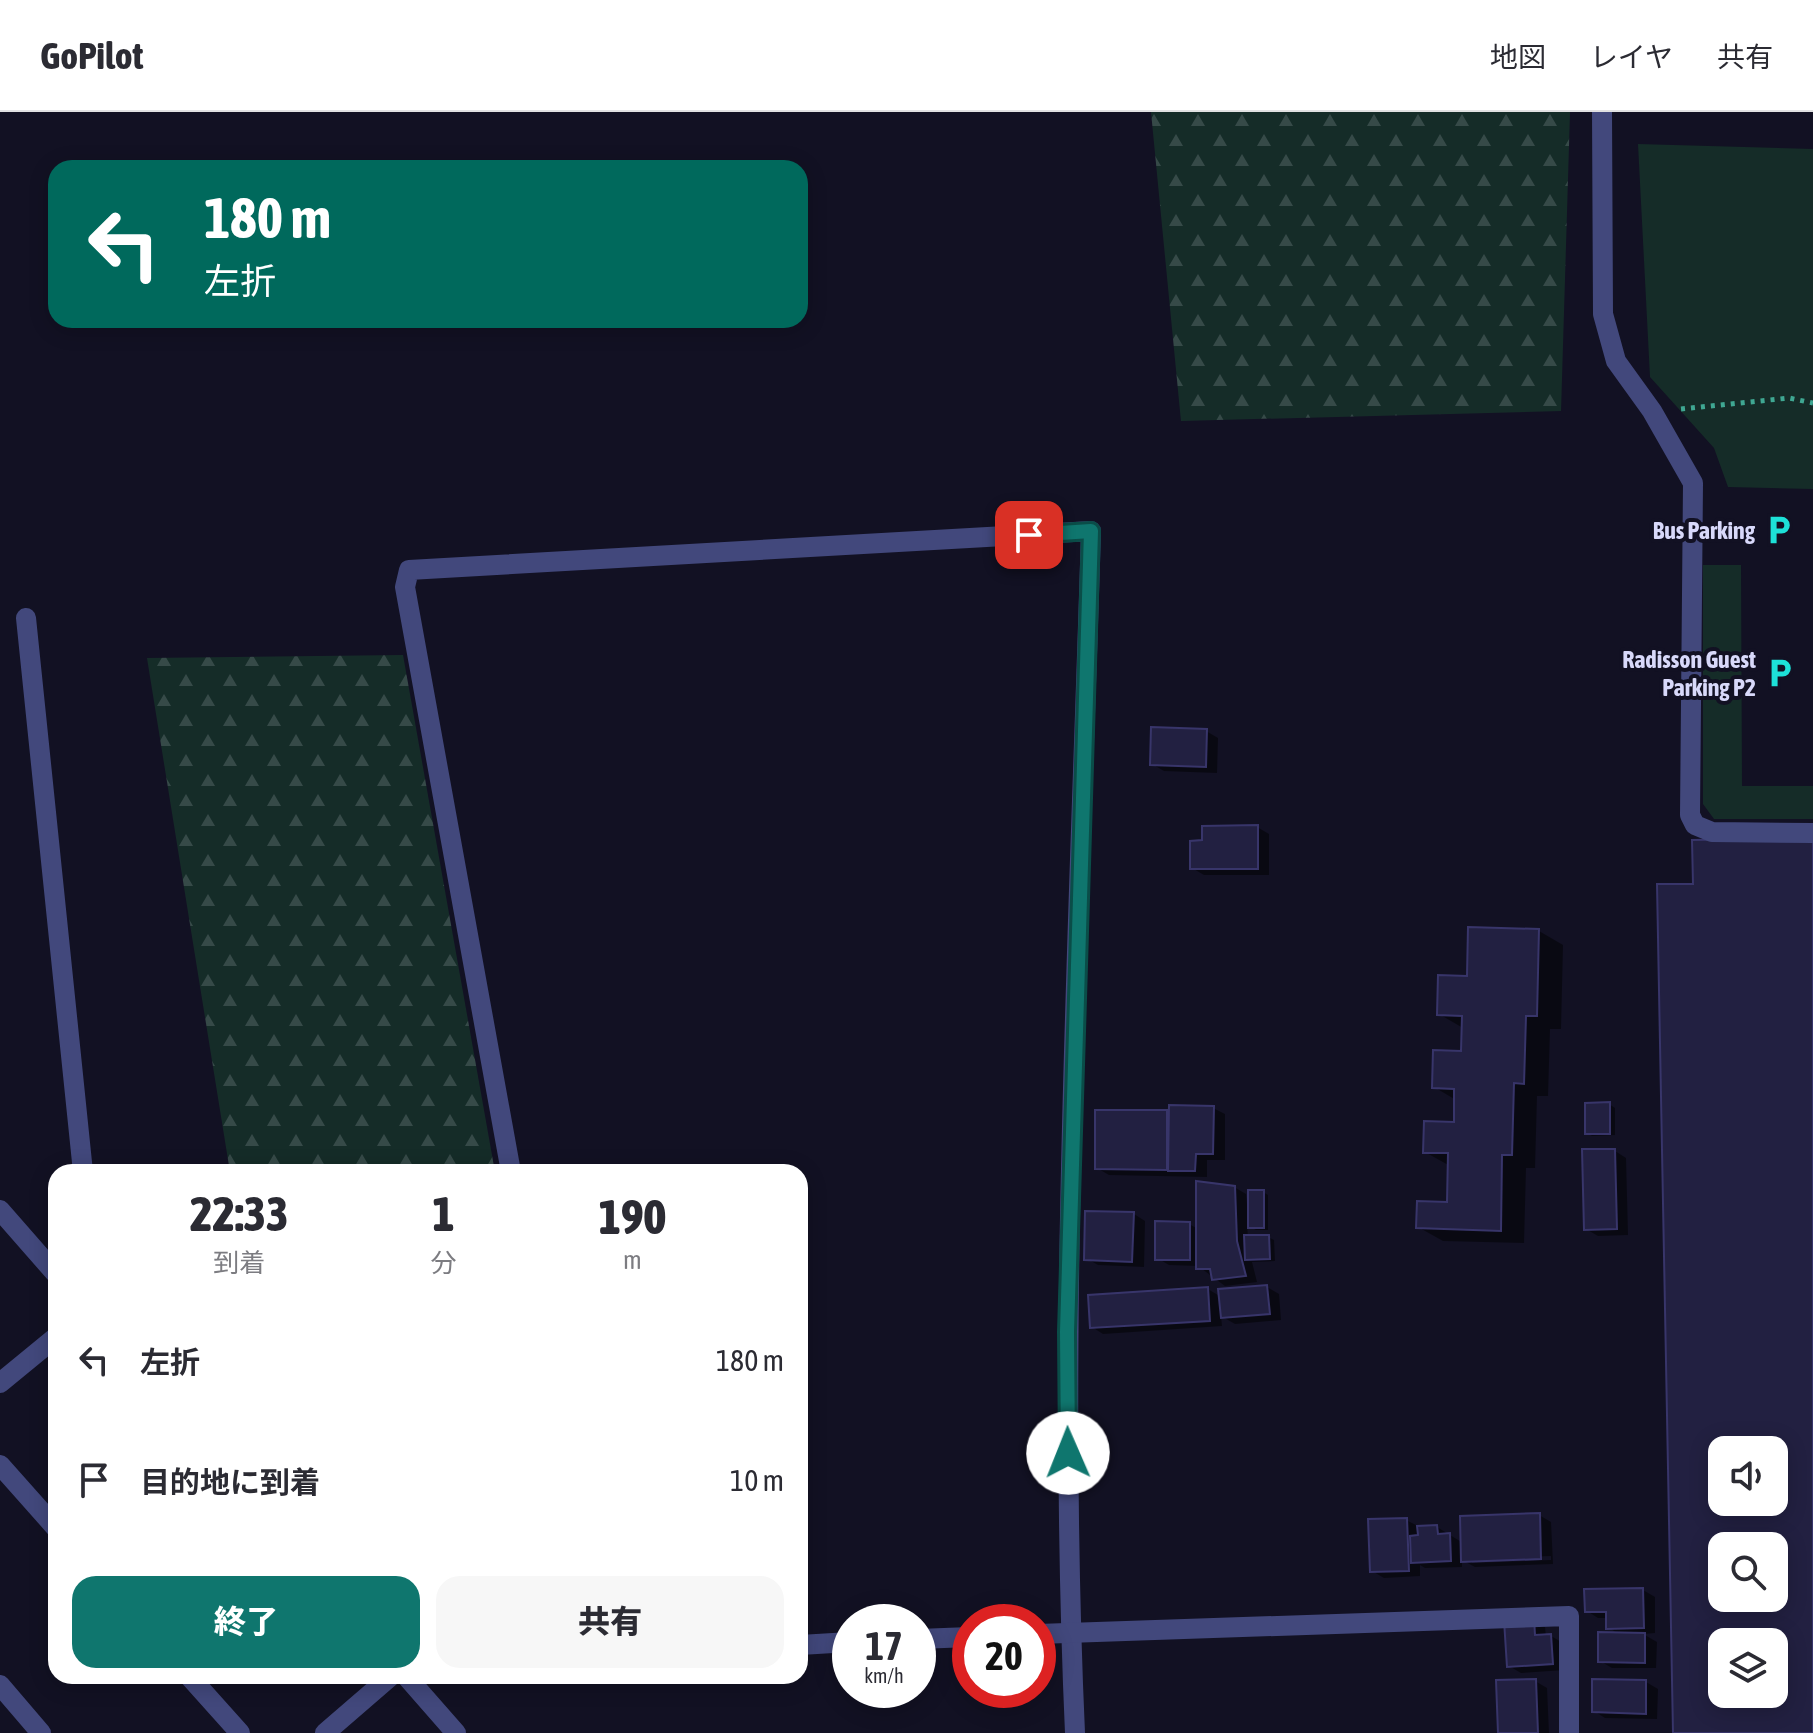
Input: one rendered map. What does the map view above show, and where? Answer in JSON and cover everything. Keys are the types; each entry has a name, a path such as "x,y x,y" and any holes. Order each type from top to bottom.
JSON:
{"street":[{"path":"1602,112 1603,314 1616,361 1652,411 1693,483 1690,815 1695,825 1712,832 1813,833"},
{"path":"510,1164 405,587 409,570 1091,531 1067,1332 1070,1633 1075,1733"},
{"path":"26,618 82,1164"},
{"path":"0,1210 48,1265"},
{"path":"0,1383 48,1344"},
{"path":"0,1465 48,1519"},
{"path":"1056,1633 1569,1616 1569,1733"},
{"path":"808,1645 832,1643"},
{"path":"196,1684 240,1733"},
{"path":"325,1733 382,1684"},
{"path":"413,1684 456,1733"},
{"path":"0,1685 41,1733"}],"path":[{"path":"1652,411 1789,398 1813,403"}],"green space":[{"path":"1151,112 1570,112 1561,411 1181,421"},
{"path":"1638,144 1813,149 1813,489 1728,487 1714,448 1650,377"},
{"path":"1703,565 1741,565 1742,786 1813,786 1813,819 1714,819 1703,804"},
{"path":"403,655 494,1164 229,1164 147,658"}],"building":[{"path":"1151,727 1207,729 1206,767 1150,765"},
{"path":"1258,825 1258,869 1190,869 1190,841 1202,840 1202,826"},
{"path":"1813,838 1813,1733 1673,1733 1657,884 1693,884 1692,840"},
{"path":"1468,927 1539,929 1537,1016 1526,1016 1524,1084 1514,1083 1512,1155 1502,1155 1501,1231 1416,1228 1417,1201 1447,1202 1448,1153 1423,1153 1424,1121 1454,1122 1454,1089 1432,1088 1433,1050 1461,1051 1462,1016 1437,1015 1438,975 1467,976"},
{"path":"1610,1102 1610,1134 1585,1134 1585,1103"},
{"path":"1169,1105 1214,1106 1213,1154 1196,1154 1195,1171 1168,1171"},
{"path":"1095,1110 1167,1110 1167,1170 1095,1169"},
{"path":"1582,1149 1615,1149 1617,1229 1584,1230"},
{"path":"1196,1181 1235,1186 1237,1241 1246,1276 1212,1280 1210,1269 1196,1269"},
{"path":"1248,1190 1264,1190 1264,1228 1248,1228"},
{"path":"1085,1211 1134,1212 1132,1262 1084,1260"},
{"path":"1155,1221 1190,1222 1190,1260 1155,1260"},
{"path":"1244,1235 1269,1235 1270,1259 1245,1260"},
{"path":"1267,1285 1270,1314 1221,1318 1218,1289"},
{"path":"1208,1287 1210,1321 1090,1328 1088,1295"},
{"path":"1540,1513 1541,1559 1461,1562 1460,1516"},
{"path":"1407,1518 1409,1571 1370,1572 1368,1519"},
{"path":"1437,1525 1438,1534 1450,1533 1451,1561 1411,1563 1410,1536 1418,1535 1417,1526"},
{"path":"1643,1588 1644,1628 1606,1629 1606,1612 1585,1612 1584,1589"},
{"path":"1534,1618 1535,1635 1551,1634 1553,1664 1507,1667 1504,1620"},
{"path":"1598,1632 1645,1633 1645,1663 1598,1662"},
{"path":"1536,1679 1538,1733 1498,1733 1496,1680"},
{"path":"1592,1679 1646,1680 1646,1714 1592,1712"}],"place":[{"name":"Bus Parking","path":"1779,530"},
{"name":"Radisson Guest Parking P2","path":"1780,673"}],"route":[{"path":"1029,535 1091,531 1067,1332 1068,1453"}]}
